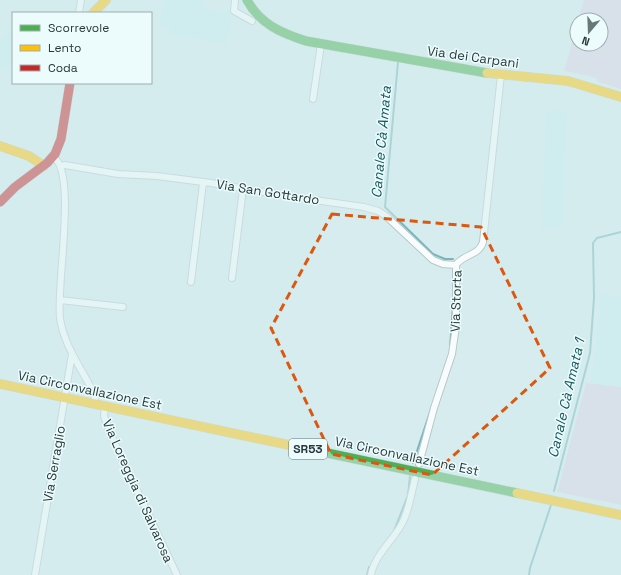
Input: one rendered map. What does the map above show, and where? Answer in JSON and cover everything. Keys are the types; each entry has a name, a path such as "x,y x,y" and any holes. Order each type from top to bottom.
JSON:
{"main road":[{"path":"94,12 106,0"},
{"name":"Via dei Carpani","path":"247,0 258,16 273,28 296,37 321,44 457,69 501,75 568,81 621,97"},
{"path":"0,202 15,187 44,166 58,151 62,139 70,84"},
{"path":"0,146 39,161 44,166"},
{"name":"Via Circonvallazione Est","path":"0,384 621,514"}],"street":[{"path":"79,12 81,0"},
{"path":"235,0 234,11 252,21"},
{"path":"313,99 321,44"},
{"name":"Via Storta","path":"420,464 434,408 452,354 456,326 456,265 458,261 479,250 483,242 501,75"},
{"path":"54,157 61,166 65,200 60,286 61,323 63,332 72,353 94,394 94,404"},
{"name":"Via San Gottardo","path":"61,166 118,174 157,176 358,206 375,210 386,216 433,260 443,264 456,265"},
{"path":"191,282 203,183"},
{"path":"232,278 243,189"},
{"path":"60,300 123,307"},
{"name":"Via Serraglio","path":"35,575 72,353"},
{"name":"Via Loreggia di Salvarosa","path":"105,406 104,416 111,435 177,575"},
{"path":"371,575 375,564 402,525 415,479"}],"highlighted area":[{"path":"332,214 481,227 550,368 432,475 331,454 271,328"}],"shaded area":[{"path":"163,0 204,0 204,9 225,13 232,11 228,44 168,34 169,27 159,26"},
{"path":"584,0 621,0 621,89 598,82 597,79 590,76 564,71 569,52 609,52 609,12 580,12"},
{"path":"12,25 12,70 0,68 0,44 2,33 7,34 8,26"},
{"path":"546,110 567,111 563,225 542,229"},
{"path":"601,294 621,297 621,387 591,384"},
{"path":"586,383 621,387 621,505 557,492"}],"waterway":[{"name":"Canale Cà Amata","path":"398,62 385,207 433,254 445,259 453,259"},
{"name":"Canale Cà Amata 1","path":"554,491 590,353 594,298 593,243 597,238 621,232"},
{"name":"Canale Cà Amata","path":"450,348 453,306"},
{"name":"Canale Cà Amata","path":"413,463 431,409"},
{"name":"Canale Cà Amata","path":"394,531 408,495 410,476"},
{"name":"Canale Cà Amata 1","path":"529,575 551,505"},
{"name":"Canale Cà Amata","path":"367,575 369,567"}],"traffic: fast":[{"path":"247,0 258,15 272,26 288,35 306,41 487,73"},
{"path":"308,449 517,493"}],"traffic: slow":[{"path":"94,12 106,0"},
{"path":"487,73 568,81 621,97"},
{"path":"0,146 29,156 44,166"},
{"path":"0,384 308,449"},
{"path":"517,493 621,515"}],"traffic: jam":[{"path":"0,202 15,187 47,163 55,154 61,139 70,84"}]}
